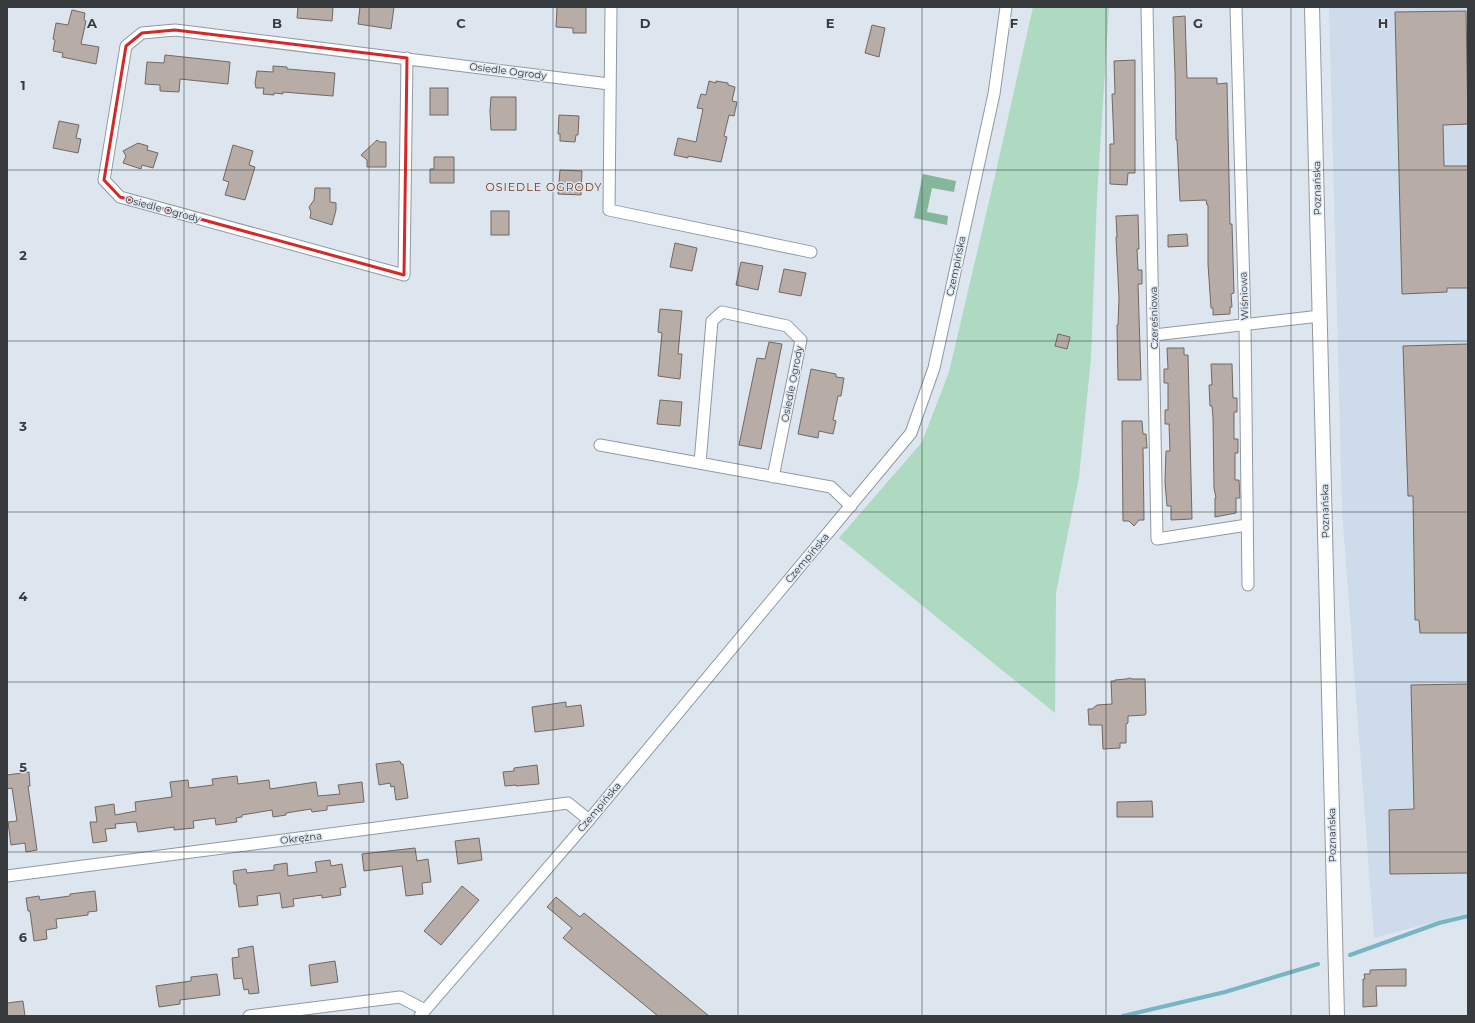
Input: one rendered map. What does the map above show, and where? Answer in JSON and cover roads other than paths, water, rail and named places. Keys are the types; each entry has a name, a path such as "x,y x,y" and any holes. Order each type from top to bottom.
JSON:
{"street":[{"path":"611,7 609,84 609,210 811,252"},
{"name":"Czempińska","path":"423,1013 589,820 911,433 934,368 994,94 1006,7"},
{"name":"Czereśniowa","path":"1147,7 1157,539 1247,525"},
{"name":"Wiśniowa","path":"1236,7 1245,325 1248,585"},
{"name":"Poznańska","path":"1312,7 1337,1016"},
{"name":"Osiedle Ogrody","path":"407,58 404,275 120,197 104,180 126,46 142,33 175,30 407,58 609,84"},
{"name":"Osiedle Ogrody","path":"700,463 712,320 722,312 787,326 801,340 773,477"},
{"path":"1154,335 1320,316"},
{"path":"600,446 831,487 851,506"},
{"name":"Okrężna","path":"7,876 568,803 589,820"},
{"path":"249,1016 400,997 423,1013"}],"waterway":[{"path":"1350,955 1439,923 1468,916"},
{"path":"1123,1016 1225,992 1318,964"}],"district":[{"name":"OSIEDLE OGRODY","path":"544,187"}]}
